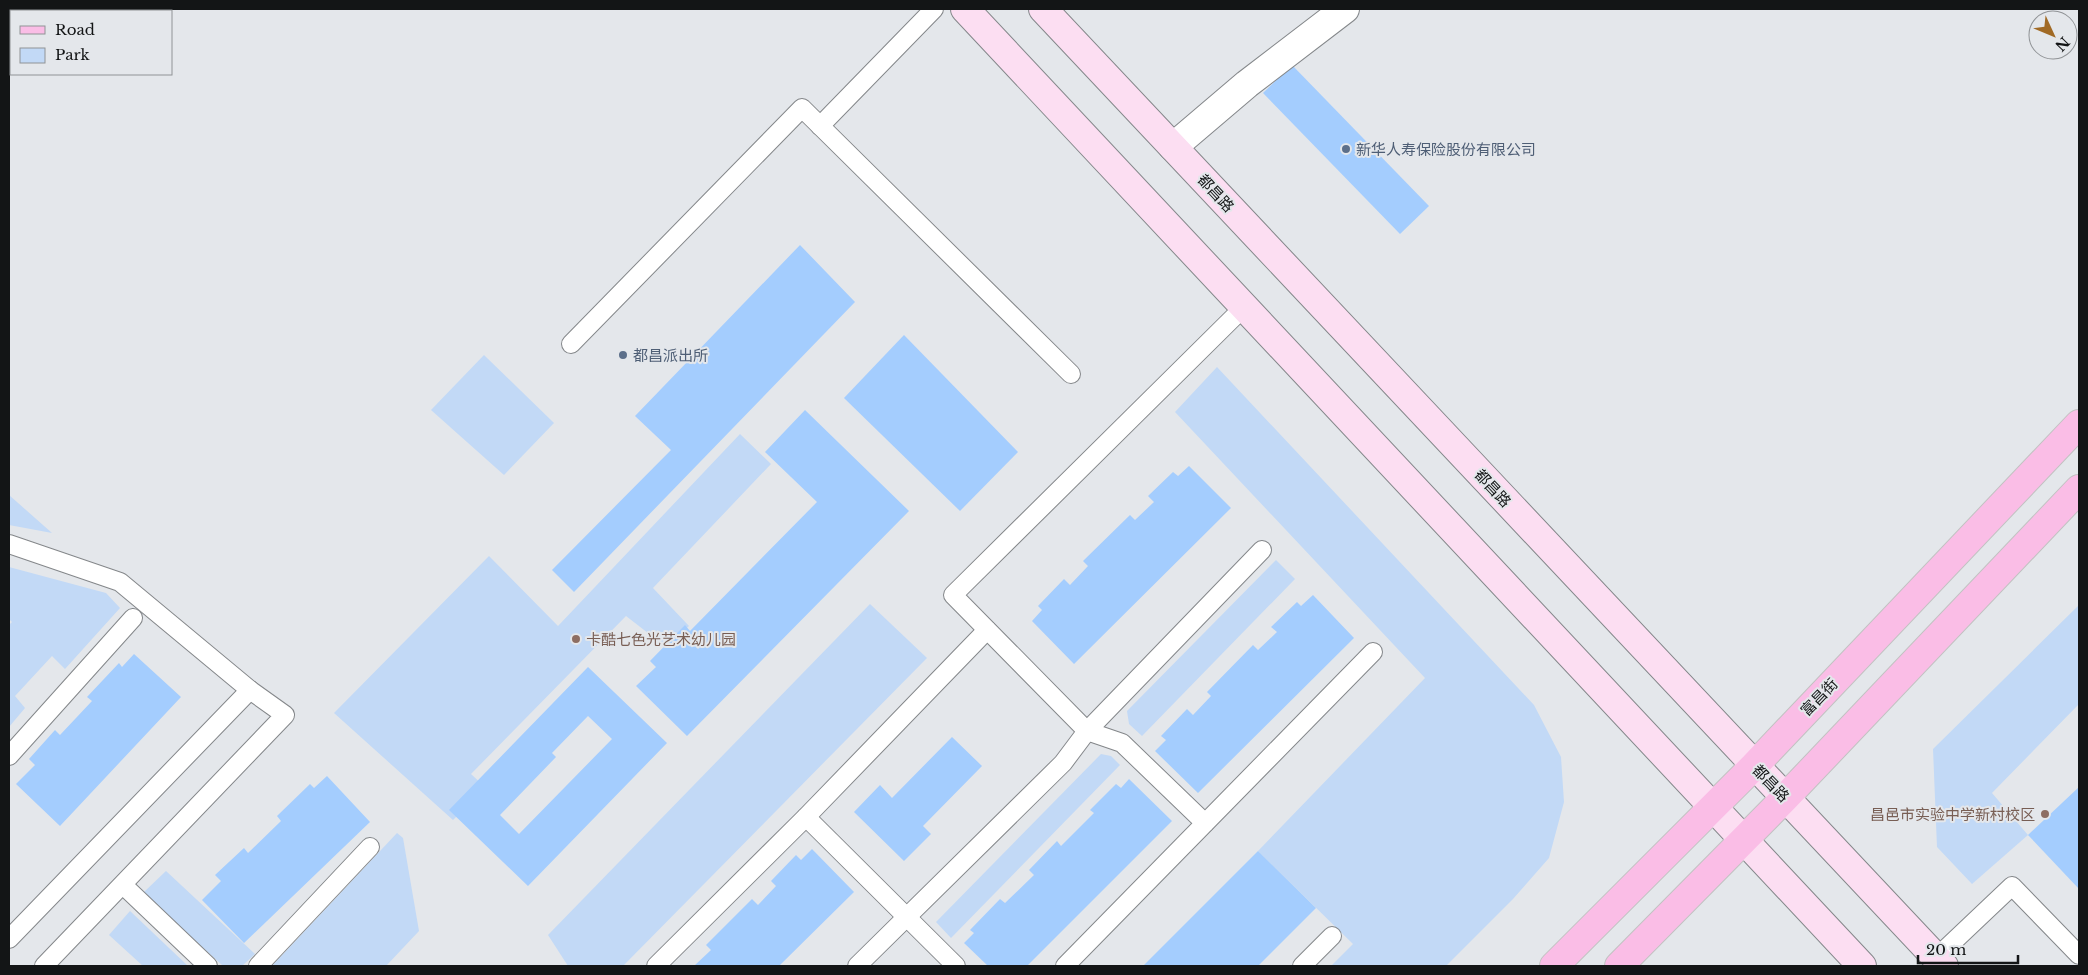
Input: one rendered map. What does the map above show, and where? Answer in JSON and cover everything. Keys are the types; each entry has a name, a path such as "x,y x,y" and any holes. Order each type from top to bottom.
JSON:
{"main road":[{"path":"965,9 1862,966"},
{"name":"都昌路","path":"1043,9 1940,962"},
{"name":"富昌街","path":"1554,966 1754,766 2079,424"},
{"path":"1619,966 1785,798 2079,489"}],"street":[{"path":"1173,147 1247,84 1345,9"}],"lane":[{"path":"820,126 934,9"},
{"path":"571,344 802,108 1071,374"},
{"path":"1205,823 1122,743 1087,730 953,595 1244,307"},
{"path":"9,544 120,582 250,690 285,715 44,966"},
{"path":"857,966 1063,763 1087,730 1262,550"},
{"path":"9,756 134,618"},
{"path":"656,966 806,817 987,630"},
{"path":"1065,966 1373,652"},
{"path":"9,939 250,690"},
{"path":"806,817 956,966"},
{"path":"258,966 370,847"},
{"path":"123,884 208,966"},
{"path":"1940,962 2012,886 2079,955"},
{"path":"1302,966 1332,936"}],"green space":[{"path":"484,355 554,423 504,475 431,410"},
{"path":"1217,367 1534,705 1561,757 1564,802 1549,858 1513,899 1446,966 1331,966 1353,944 1258,851 1425,678 1175,412"},
{"path":"740,434 771,464 653,588 689,626 666,647 626,616 471,774 486,788 453,820 334,713 489,556 558,626"},
{"path":"9,495 52,533 9,525"},
{"path":"1276,560 1295,579 1142,736 1129,724 1127,711"},
{"path":"9,567 106,593 120,608 65,669 52,656 15,696 25,708 9,727 9,625 12,622 9,619"},
{"path":"870,604 927,658 623,966 568,966 548,935"},
{"path":"2079,605 2079,704 1992,793 2028,835 1972,884 1937,847 1933,749"},
{"path":"1101,754 1111,756 1120,765 951,938 936,922"},
{"path":"397,833 403,838 419,931 386,966 272,966"},
{"path":"166,871 255,954 242,966 222,965 143,893"},
{"path":"130,911 188,966 143,966 109,935"}],"building":[{"name":"新华人寿保险股份有限公司","path":"1292,65 1429,206 1400,234 1263,93"},
{"path":"800,245 855,302 574,592 552,570 671,450 635,416"},
{"path":"904,335 1018,452 960,511 844,398"},
{"path":"805,410 909,511 687,736 636,686 656,667 650,661 685,625 690,631 817,502 765,452"},
{"path":"1189,466 1231,508 1074,664 1032,621 1042,610 1038,606 1064,579 1070,585 1088,566 1083,561 1130,515 1135,520 1154,502 1148,496 1173,472 1178,476"},
{"path":"1313,595 1354,638 1198,793 1155,751 1166,740 1161,736 1187,709 1193,715 1211,696 1207,692 1253,645 1258,650 1277,632 1271,627 1297,602 1301,606"},
{"path":"134,654 181,697 60,826 16,784 35,765 29,759 55,730 60,735 92,701 87,697 119,663 122,667"},
{"path":"588,667 667,743 528,886 449,810","holes":["588,716 612,739 519,834 500,815 556,757 552,753"]},
{"path":"952,737 982,766 923,826 931,834 904,861 854,812 880,785 892,798"},
{"path":"327,776 370,822 244,943 202,900 221,881 215,875 244,848 248,853 281,821 277,816 310,784 314,788"},
{"path":"1129,779 1172,821 1027,966 988,966 964,943 974,933 970,930 1000,899 1005,903 1034,875 1029,870 1057,841 1061,846 1094,813 1090,810 1116,784 1121,788"},
{"path":"2079,787 2079,889 2028,835"},
{"path":"812,849 854,892 779,966 694,966 711,950 706,945 752,899 758,905 776,886 771,881 796,855 801,860"},
{"path":"1258,851 1316,908 1258,966 1143,966"}],"place":[{"name":"新华人寿保险股份有限公司","path":"1346,149"},
{"name":"都昌派出所","path":"623,355"},
{"name":"卡酷七色光艺术幼儿园","path":"576,639"},
{"name":"昌邑市实验中学新村校区","path":"2045,814"}]}
